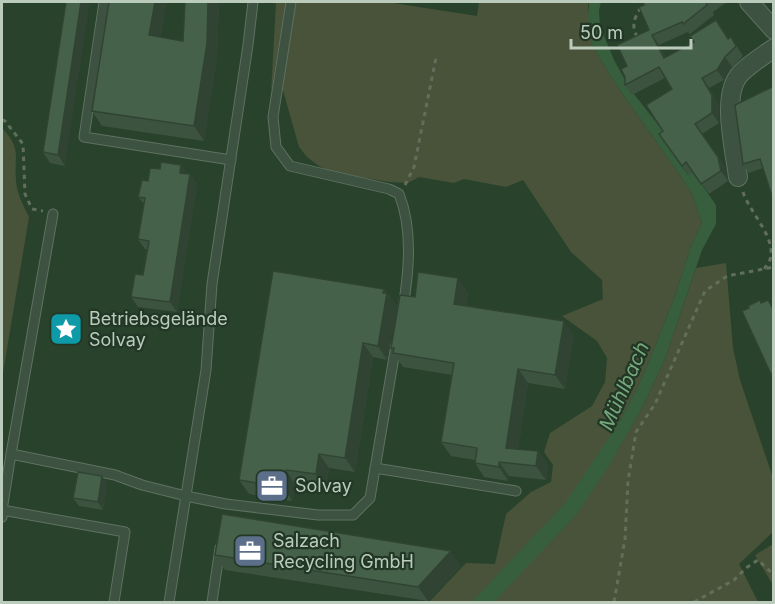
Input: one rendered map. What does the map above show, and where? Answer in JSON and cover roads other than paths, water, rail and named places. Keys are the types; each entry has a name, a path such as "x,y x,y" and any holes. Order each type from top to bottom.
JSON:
{"street":[{"path":"749,2 774,30"},
{"path":"738,177 729,108 731,88 740,74 774,48"}],"lane":[{"path":"104,2 84,137 231,160"},
{"path":"169,603 206,370 212,284 253,2"},
{"path":"291,2 273,117 276,147 290,166 389,189 399,194 404,205 409,239 401,318"},
{"path":"53,214 2,513 126,532 114,603"},
{"path":"11,454 115,475 142,485 226,504 318,515 353,515 370,498 399,330"},
{"path":"375,468 516,491"},
{"path":"225,514 226,504"},
{"path":"212,603 222,537"}],"place":[{"name":"Betriebsgelände Solvay","path":"66,329"},
{"name":"Solvay","path":"272,486"},
{"name":"Salzach Recycling GmbH","path":"250,551"}],"water label":[{"name":"Mühlbach","path":"624,386"}]}
